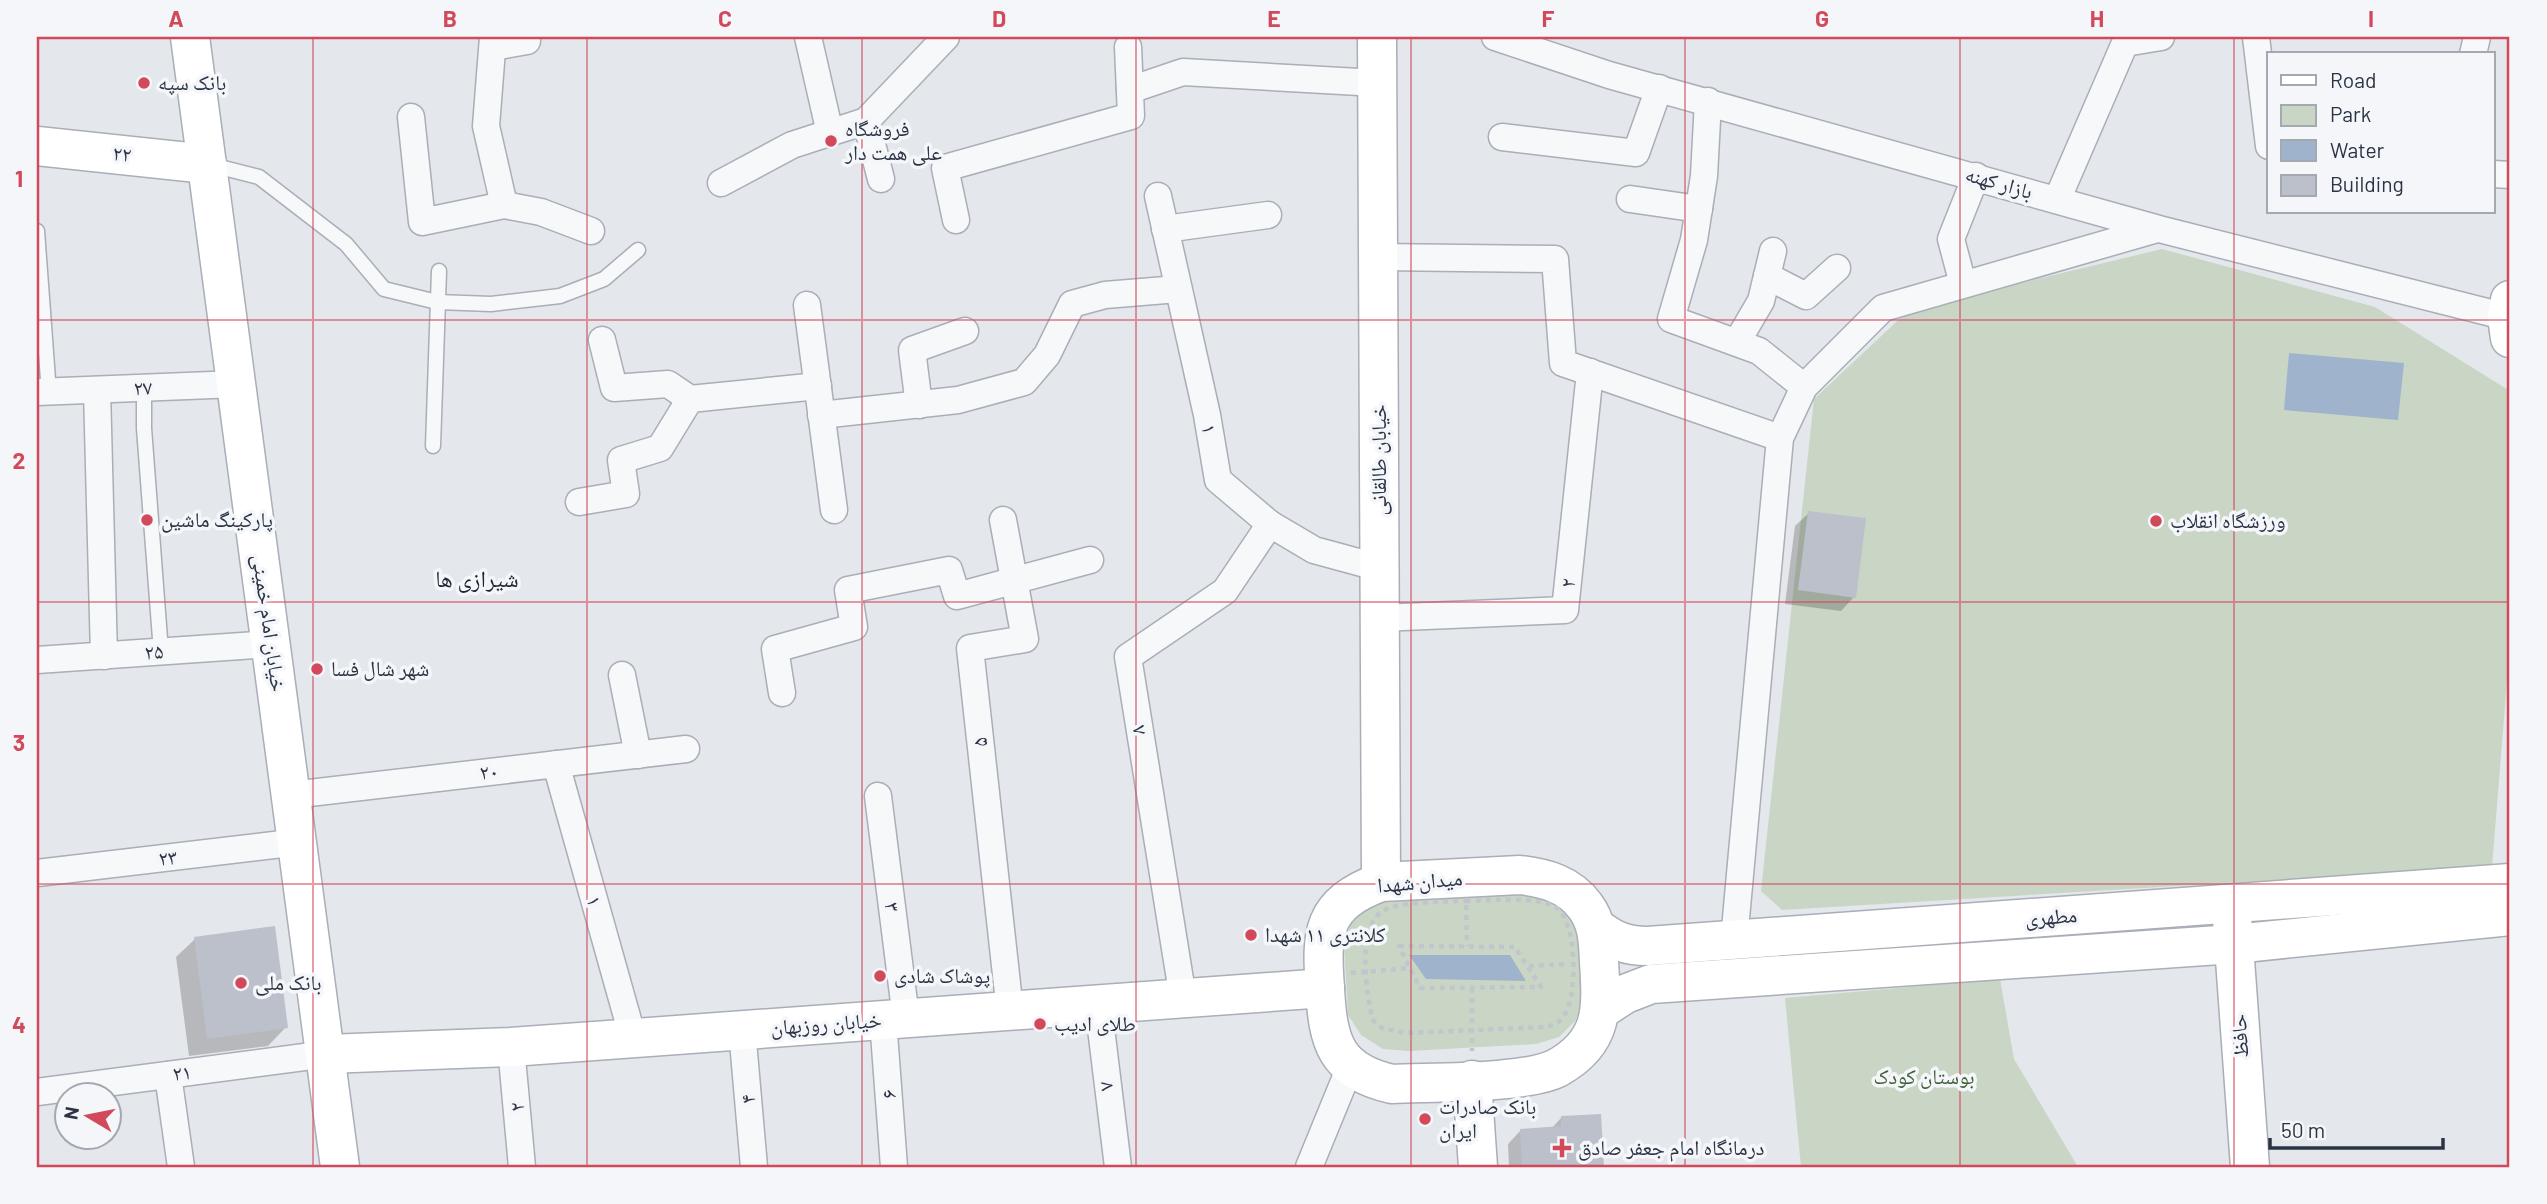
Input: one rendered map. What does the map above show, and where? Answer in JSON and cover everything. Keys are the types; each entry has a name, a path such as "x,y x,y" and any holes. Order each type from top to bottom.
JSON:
{"main road":[{"name":"خیابان امام خمینی","path":"190,37 299,842 340,1167"},
{"name":"خیابان طالقانی","path":"1377,37 1381,882"},
{"name":"۲۲","path":"37,146 207,164"},
{"name":"میدان شهدا","path":"1520,875 1545,877 1567,888 1585,905 1597,928 1602,1009 1593,1033 1577,1054 1555,1069 1530,1077 1392,1084 1369,1079 1350,1067 1335,1049 1327,1028 1335,981 1322,946 1328,924 1340,905 1359,890 1381,882 1466,889 1520,875"},
{"name":"مطهری","path":"1597,928 1611,940 1629,946 2510,883"},
{"name":"حافظ","path":"2231,904 2250,1167"},
{"name":"مطهری","path":"1602,1009 1625,994 1651,984 2234,944 2510,916"},
{"name":"خیابان روزبهان","path":"327,1054 511,1047 1010,1011 1183,998 1335,981"},
{"path":"1472,1080 1478,1167"}],"street":[{"path":"808,37 830,133"},
{"path":"721,183 792,145 866,121 946,37"},
{"name":"بازار کهنه","path":"1495,37 1659,88 2159,229 2509,318"},
{"path":"2057,200 2125,43 2161,37"},
{"path":"2256,37 2267,129"},
{"path":"504,205 486,126 493,42 527,41"},
{"path":"956,220 945,168 1131,116 1128,47"},
{"path":"1130,90 1183,72 1377,83"},
{"path":"1502,137 1636,153 1659,88"},
{"path":"1708,101 1694,240 1671,318 1759,351 1804,387"},
{"path":"411,117 422,222 504,205 541,212 591,231"},
{"path":"866,121 881,179"},
{"path":"1964,284 1951,239 1976,176"},
{"name":"۱","path":"1158,195 1207,415 1218,480 1270,524 1314,550 1380,568"},
{"path":"1630,199 1699,209"},
{"path":"1165,229 1268,215"},
{"path":"1734,940 1780,438 1804,387 1883,308 2159,229"},
{"path":"1378,257 1555,259 1563,363 1780,438"},
{"path":"1737,342 1761,301 1770,264 1806,296 1837,268"},
{"path":"821,415 958,400 1024,382 1047,355 1072,304 1105,295 1178,289"},
{"path":"807,305 834,509"},
{"path":"919,405 912,350 965,331"},
{"path":"602,340 614,388 668,384 690,400 818,386"},
{"name":"۲","path":"1380,618 1565,610 1590,372"},
{"name":"۲۷","path":"43,392 237,384"},
{"path":"97,390 104,656"},
{"path":"579,502 626,494 621,460 660,448 690,400"},
{"name":"۵","path":"1003,520 1025,639 970,648 1010,1011"},
{"name":"۷","path":"1183,998 1129,657 1225,590 1270,524"},
{"path":"782,693 775,649 854,628 848,590 949,570 957,596 1090,560"},
{"name":"۲۵","path":"37,660 272,644"},
{"path":"622,675 638,755"},
{"name":"۲۰","path":"292,795 686,749"},
{"name":"۱","path":"556,764 633,1038"},
{"name":"۳","path":"877,796 895,1019"},
{"name":"۲۳","path":"37,873 299,842"},
{"name":"۸","path":"1098,1004 1118,1167"},
{"name":"۶","path":"894,1167 895,1019"},
{"name":"۴","path":"742,1030 754,1167"},
{"name":"۲","path":"511,1047 522,1167"},
{"name":"۲۱","path":"37,1092 327,1054"},
{"path":"1309,1167 1350,1067"},
{"path":"168,1075 181,1167"}],"lane":[{"path":"207,164 259,177 346,244 384,289 437,302 491,304 560,296 604,279 638,250"},
{"path":"37,231 43,392"},
{"path":"433,446 439,271"},
{"path":"144,388 161,652"}],"path":[{"path":"1466,889 1467,947"},
{"path":"1466,889 1540,901 1556,907 1567,918 1572,933 1573,964 1571,996 1566,1014 1557,1024 1472,1032 1406,1034 1382,1028 1373,1020 1365,938 1381,912 1466,889"},
{"path":"1399,946 1467,947 1515,947 1541,987 1420,988 1399,946"},
{"path":"1528,966 1582,964"},
{"path":"1335,981 1367,972 1410,968"},
{"path":"1472,988 1472,1080"}],"green space":[{"name":"ورزشگاه انقلاب","path":"2162,249 2375,307 2510,391 2510,644 2492,867 1782,910 1761,891 1814,399 1909,310"},
{"path":"1513,890 1570,906 1582,929 1581,1002 1576,1020 1559,1037 1536,1044 1409,1051 1383,1049 1361,1035 1348,1015 1344,944 1353,919 1368,903 1390,895"},
{"name":"بوستان کودک","path":"2000,979 2014,1059 2078,1167 1801,1167 1785,998"}],"water":[{"path":"2289,353 2404,363 2398,420 2284,410"},
{"path":"1409,955 1510,955 1526,981 1426,979"}],"building":[{"path":"1808,511 1866,518 1856,598 1798,590"},
{"name":"بانک ملی","path":"275,926 288,1028 207,1039 194,937"},
{"name":"درمانگاه امام جعفر صادق","path":"1601,1114 1604,1167 1522,1167 1520,1129 1561,1126 1561,1116"}],"place":[{"name":"بانک سپه","path":"144,83"},
{"name":"فروشگاه علی همت دار","path":"831,141"},
{"name":"پارکینگ ماشین","path":"147,520"},
{"name":"ورزشگاه انقلاب","path":"2156,521"},
{"name":"شهر شال فسا","path":"317,669"},
{"name":"کلانتری ۱۱ شهدا","path":"1251,935"},
{"name":"پوشاک شادی","path":"880,976"},
{"name":"بانک ملی","path":"241,983"},
{"name":"طلای ادیب","path":"1040,1024"},
{"name":"بانک صادرات ایران","path":"1425,1119"},
{"name":"درمانگاه امام جعفر صادق","path":"1562,1148"}],"district":[{"name":"شیرازی ها","path":"477,579"}]}
